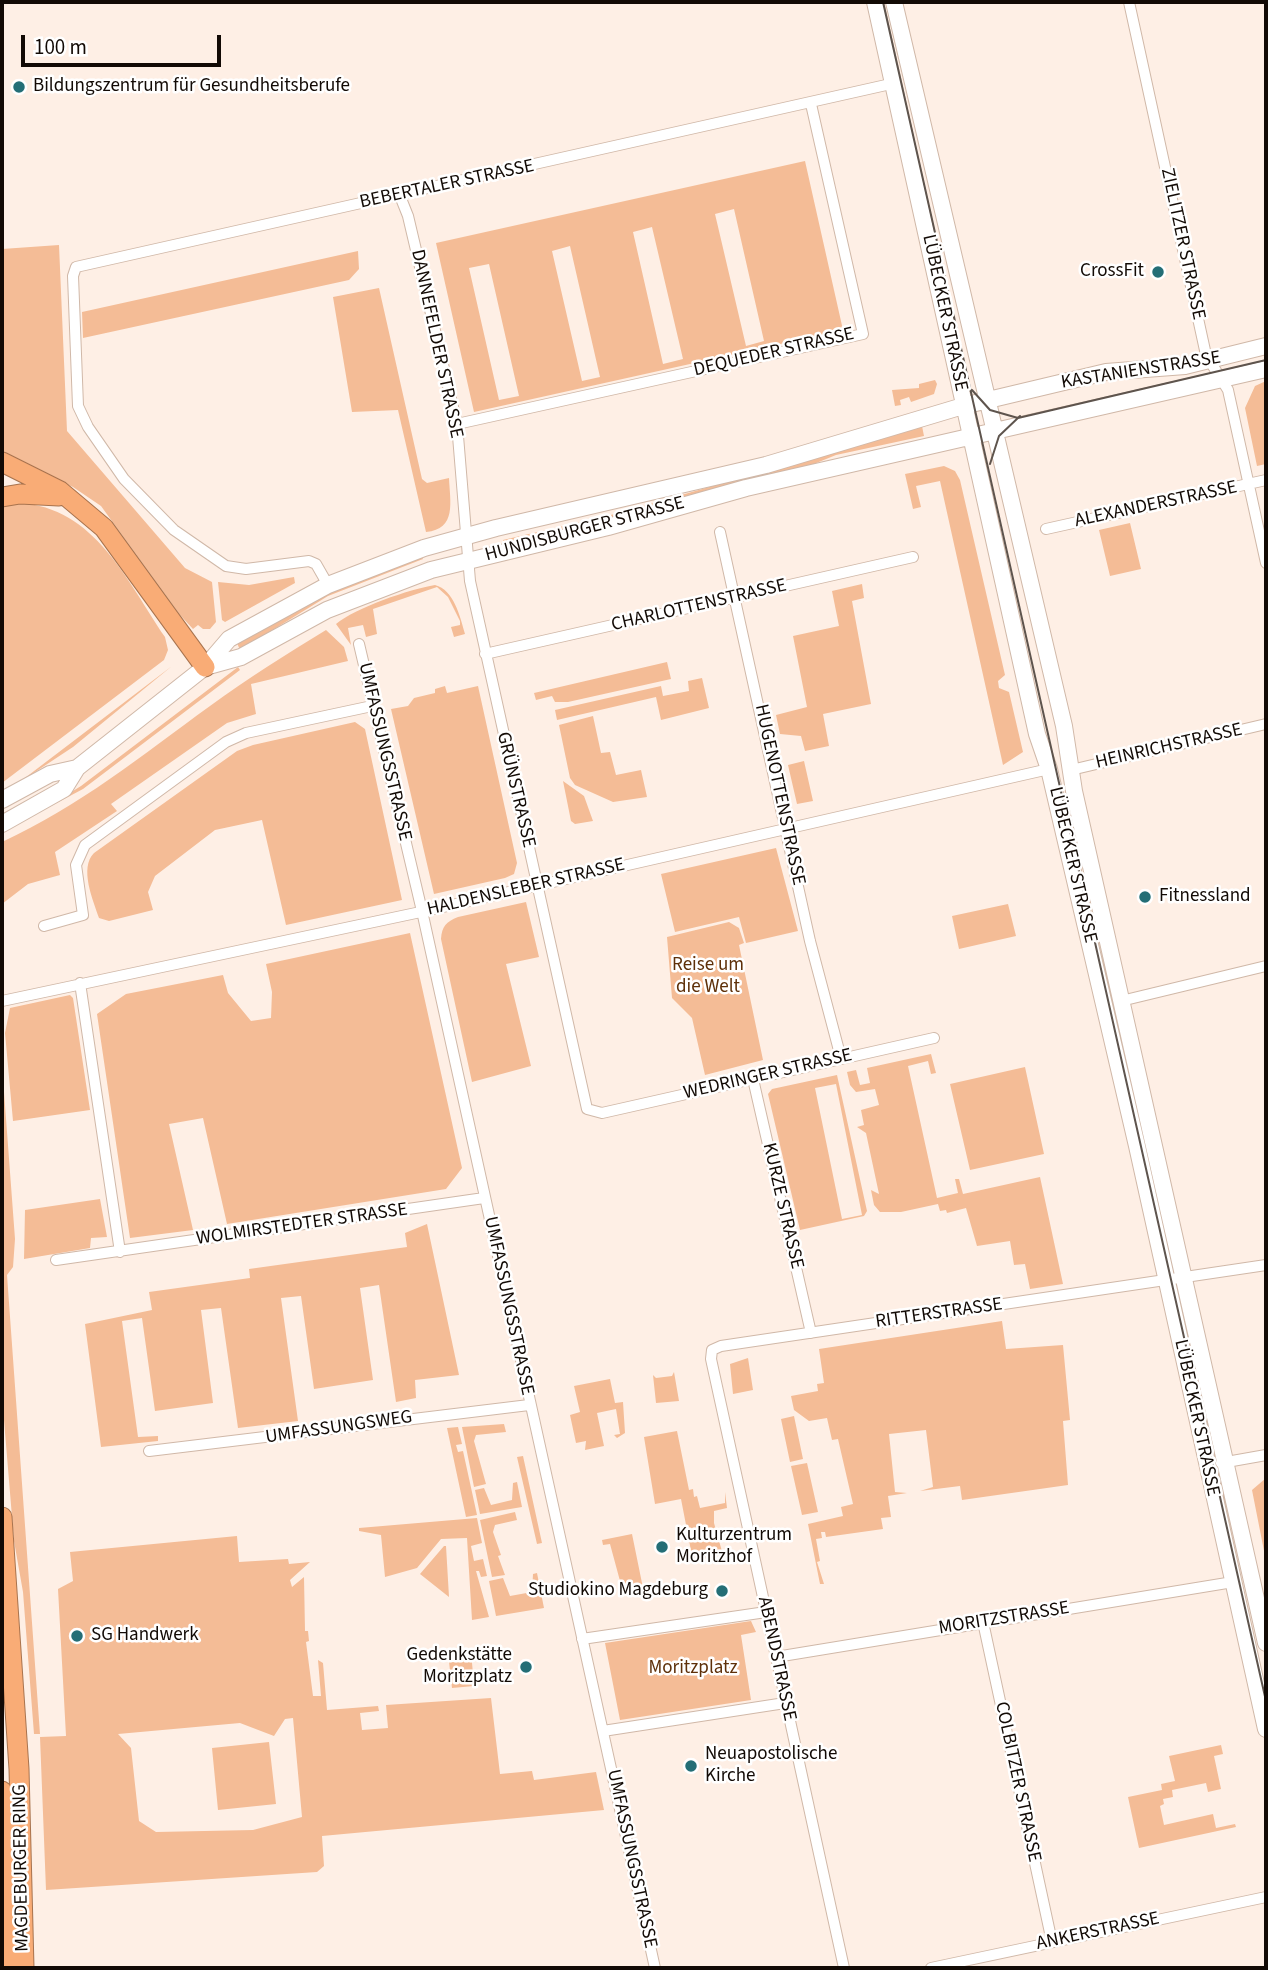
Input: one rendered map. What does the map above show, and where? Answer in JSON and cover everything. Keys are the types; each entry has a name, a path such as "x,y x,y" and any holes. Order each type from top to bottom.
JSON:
{"highway":[{"path":"2,462 70,498 94,517 114,540 205,667"},
{"path":"2,497 36,494 70,498"},
{"name":"MAGDEBURGER RING","path":"2,1517 12,1629 22,1843 24,1968"},
{"name":"MAGDEBURGER RING","path":"2,1791 6,1968"},
{"path":"22,1843 32,1864 34,1968"}],"main road":[{"name":"LÜBECKER STRASSE","path":"875,2 982,436 1064,726 1175,1279 1206,1464 1266,1729"},
{"name":"LÜBECKER STRASSE","path":"894,2 982,436 1037,733 1049,769 1175,1279 1225,1463 1266,1643"},
{"name":"KASTANIENSTRASSE","path":"974,403 1106,372 1210,362 1266,346"},
{"name":"KASTANIENSTRASSE","path":"982,436 1266,369"},
{"name":"HUNDISBURGER STRASSE","path":"2,824 64,789 76,768 205,667 229,639 328,585 464,535 766,465 974,403"},
{"name":"HUNDISBURGER STRASSE","path":"205,667 240,657 313,616 371,590 466,561 608,527 734,491 982,436"},
{"name":"HUNDISBURGER STRASSE","path":"2,800 50,774 76,768"}],"street":[{"name":"ZIELITZER STRASSE","path":"1129,2 1210,362 1224,381 1266,563"},
{"name":"BEBERTALER STRASSE","path":"328,585 316,564 309,561 246,569 229,568 197,548 159,517 124,479 82,417 78,406 73,276 77,266 400,196 895,83"},
{"name":"DEQUEDER STRASSE","path":"457,424 863,334 811,104"},
{"name":"DANNEFELDER STRASSE","path":"400,196 408,216 457,424 464,535"},
{"name":"ALEXANDERSTRASSE","path":"1046,529 1266,480"},
{"name":"HUGENOTTENSTRASSE","path":"720,532 810,941 841,1058"},
{"name":"GRÜNSTRASSE","path":"464,535 466,561 485,654 586,1108 592,1113 602,1113"},
{"name":"CHARLOTTENSTRASSE","path":"485,654 913,557"},
{"name":"UMFASSUNGSSTRASSE","path":"359,644 422,911 655,1968"},
{"path":"44,926 78,918 84,914 76,869 83,847 226,742 246,733 372,706"},
{"name":"HEINRICHSTRASSE","path":"1071,770 1266,724"},
{"name":"HALDENSLEBER STRASSE","path":"2,1001 422,911 1049,769"},
{"path":"1121,1001 1266,966"},
{"path":"80,983 120,1252"},
{"name":"WEDRINGER STRASSE","path":"602,1113 934,1038"},
{"name":"KURZE STRASSE","path":"753,1079 811,1333"},
{"name":"WOLMIRSTEDTER STRASSE","path":"56,1260 484,1198"},
{"name":"RITTERSTRASSE","path":"712,1350 721,1346 1266,1265"},
{"name":"ABENDSTRASSE","path":"712,1350 711,1359 844,1968"},
{"name":"UMFASSUNGSWEG","path":"149,1451 529,1405"},
{"path":"1206,1464 1266,1455"},
{"name":"MORITZSTRASSE","path":"776,1657 1233,1583"},
{"path":"582,1639 766,1612"},
{"name":"COLBITZER STRASSE","path":"983,1622 1052,1942"},
{"path":"603,1731 785,1703"},
{"name":"ANKERSTRASSE","path":"931,1968 1266,1897"},
{"path":"647,1968 655,1968"}],"green space":[{"path":"805,161 843,330 474,412 436,243","holes":["734,209 764,341 746,346 715,214","652,227 683,359 663,364 633,232","570,246 600,377 582,381 552,251","489,264 519,396 499,400 469,268"]},
{"path":"59,245 67,431 185,568 212,582 216,622 210,629 203,629 198,625 193,629 180,615 101,506 73,487 2,455 2,249"},
{"path":"358,251 359,269 349,280 83,338 82,312"},
{"path":"379,288 422,479 427,483 449,478 450,513 443,526 436,530 426,532 398,410 352,412 333,297"},
{"path":"935,380 937,384 934,394 911,402 909,397 900,400 901,405 895,406 892,390 919,388 919,384"},
{"path":"1266,381 1266,464 1257,466 1245,408 1255,386"},
{"path":"922,426 924,436 836,455 804,468 504,545 503,540 615,514"},
{"path":"944,466 955,471 960,480 1005,675 998,681 999,688 1009,692 1023,752 1003,765 940,481 916,486 921,507 913,509 905,474"},
{"path":"19,503 46,508 69,518 89,532 122,571 165,637 168,650 164,660 2,783 2,507"},
{"path":"1130,523 1141,569 1110,576 1099,530"},
{"path":"422,556 423,559 328,596 240,650 237,643 322,595"},
{"path":"294,577 295,583 225,622 222,620 218,582 249,585"},
{"path":"862,584 864,598 852,601 871,704 823,714 829,746 805,751 801,736 780,734 776,715 807,707 793,636 839,626 832,591"},
{"path":"435,585 452,598 465,634 454,637 451,627 460,625 460,621 448,597 437,587 373,609 377,634 366,637 363,625 348,628 351,645 336,624 383,600"},
{"path":"326,630 344,647 348,661 251,684 256,714 227,723 111,804 117,811 55,852 60,875 28,884 2,904 2,842 58,813 84,796 239,686"},
{"path":"667,662 671,679 568,702 555,702 552,696 536,700 534,693"},
{"path":"172,666 73,747 17,784"},
{"path":"238,667 240,670 83,789 34,815 81,786"},
{"path":"702,678 709,708 661,720 656,697 557,720 555,710 661,686 663,696 689,691 688,681"},
{"path":"445,686 447,693 478,686 517,863 514,874 505,878 434,894 391,709 408,706 414,698 435,693 435,689"},
{"path":"593,716 601,753 610,752 616,775 641,770 647,797 613,802 575,785 570,778 559,725"},
{"path":"355,722 365,729 402,900 286,925 262,820 215,830 155,876 148,892 153,910 109,921 99,918 87,875 94,853 237,751"},
{"path":"804,761 813,801 797,804 788,765"},
{"path":"563,781 584,796 593,821 575,824 571,821"},
{"path":"776,848 798,931 746,943 739,917 675,932 661,874"},
{"path":"526,902 539,957 506,964 531,1066 472,1082 441,939 442,931 458,917"},
{"path":"1008,904 1016,936 959,949 952,916"},
{"name":"Reise um die Welt","path":"729,922 739,928 744,943 739,945 763,1060 705,1075 692,1018 672,998 667,937"},
{"path":"410,933 462,1168 446,1189 227,1224 203,1118 169,1124 193,1230 130,1238 97,1014 126,994 223,975 228,993 251,1021 271,1018 272,992 266,964"},
{"path":"70,995 73,998 90,1110 13,1121 5,1033 10,1008"},
{"path":"931,1054 936,1073 931,1074 928,1061 908,1066 937,1198 958,1193 955,1179 959,1179 963,1194 1040,1177 1063,1284 1030,1289 1025,1264 1014,1265 1010,1241 977,1246 966,1208 947,1213 946,1210 940,1211 938,1204 901,1212 880,1212 874,1205 871,1190 879,1194 866,1133 857,1127 864,1125 861,1110 879,1105 875,1089 856,1092 850,1085 847,1072 856,1070 860,1085 870,1083 867,1068"},
{"path":"2,1065 15,1239 13,1267 7,1275 40,1734 34,1734 23,1592 14,1541 2,1396"},
{"path":"1025,1067 1044,1154 970,1170 950,1084"},
{"path":"837,1075 867,1211 864,1216 800,1230 768,1094 772,1089","holes":["836,1084 862,1215 842,1219 815,1088"]},
{"path":"100,1199 107,1237 91,1238 90,1248 24,1259 25,1210"},
{"path":"427,1224 459,1375 415,1380 416,1398 396,1402 379,1285 360,1288 373,1380 314,1389 301,1296 281,1298 298,1421 238,1428 221,1308 201,1310 213,1403 155,1411 142,1318 122,1321 138,1437 158,1436 158,1441 101,1447 85,1324 152,1310 149,1292 250,1278 249,1269 407,1247 405,1233"},
{"path":"1002,1321 1006,1349 1063,1345 1070,1420 1063,1421 1068,1485 962,1500 960,1486 920,1491 933,1487 926,1430 889,1434 895,1492 907,1493 888,1496 891,1517 881,1518 883,1529 826,1537 825,1532 821,1532 822,1538 816,1539 820,1561 817,1562 824,1584 820,1584 808,1524 843,1516 841,1507 853,1504 838,1439 832,1440 827,1418 809,1421 794,1410 791,1396 818,1391 817,1384 824,1383 819,1349"},
{"path":"748,1358 753,1390 733,1394 730,1364"},
{"path":"674,1372 679,1401 656,1403 653,1375 656,1378 672,1376"},
{"path":"610,1379 615,1403 623,1402 625,1433 617,1438 614,1435 620,1434 616,1409 597,1413 604,1446 585,1450 586,1441 576,1443 570,1415 580,1412 574,1386"},
{"path":"794,1416 803,1459 790,1462 781,1419"},
{"path":"504,1424 506,1432 476,1435 474,1441 486,1484 474,1487 462,1427"},
{"path":"458,1427 462,1444 456,1445 458,1452 463,1451 477,1515 466,1517 447,1428"},
{"path":"677,1431 689,1490 693,1489 700,1508 725,1503 725,1492 727,1508 714,1511 714,1523 723,1555 693,1561 681,1499 655,1504 644,1437"},
{"path":"523,1456 542,1543 537,1544 517,1457"},
{"path":"807,1463 818,1512 802,1515 791,1466"},
{"path":"1266,1478 1266,1556 1265,1556 1252,1490"},
{"path":"517,1482 522,1507 480,1514 475,1490 484,1488 491,1505 512,1500 513,1483"},
{"path":"515,1512 517,1520 495,1525 493,1532 505,1575 492,1577 480,1520"},
{"path":"477,1518 482,1543 471,1546 474,1561 483,1559 487,1576 481,1577 479,1571 476,1571 489,1617 472,1620 467,1538 441,1539 417,1568 385,1577 381,1535 359,1531 359,1528"},
{"path":"632,1534 643,1588 623,1592 610,1544 603,1545 602,1540"},
{"path":"237,1536 239,1562 288,1559 289,1564 310,1562 290,1580 292,1587 304,1577 305,1631 308,1631 309,1641 306,1642 313,1696 321,1696 318,1660 323,1663 327,1710 378,1706 379,1711 360,1713 362,1730 388,1728 386,1705 491,1698 500,1774 532,1771 534,1780 596,1772 604,1810 322,1836 324,1866 317,1872 46,1890 40,1737 66,1736 58,1589 73,1581 70,1552","holes":["293,1718 302,1817 253,1830 156,1832 139,1821 131,1748 118,1734 240,1723 274,1736 285,1719"]},
{"path":"446,1546 449,1597 420,1574"},
{"path":"537,1573 544,1608 496,1616 489,1581 503,1578 510,1596 532,1592 533,1574"},
{"name":"Moritzplatz","path":"751,1621 756,1632 741,1635 751,1700 620,1720 605,1643"},
{"path":"471,1651 474,1686 452,1688 448,1653"},
{"path":"269,1742 276,1804 218,1810 212,1748"},
{"path":"1221,1745 1223,1754 1214,1756 1221,1789 1208,1792 1206,1783 1172,1790 1173,1797 1163,1799 1164,1804 1160,1806 1164,1825 1213,1814 1216,1828 1235,1824 1236,1827 1139,1848 1128,1797 1162,1790 1161,1784 1175,1781 1169,1756"}],"tram line":[{"path":"883,2 1266,1701"},
{"path":"972,390 990,410 1018,418 1266,360"},
{"path":"990,464 999,436 1020,416"}],"place":[{"name":"Bildungszentrum für Gesundheitsberufe","path":"19,87"},
{"name":"CrossFit","path":"1158,272"},
{"name":"Fitnessland","path":"1145,897"},
{"name":"Kulturzentrum Moritzhof","path":"662,1547"},
{"name":"Studiokino Magdeburg","path":"722,1591"},
{"name":"SG Handwerk","path":"77,1636"},
{"name":"Gedenkstätte Moritzplatz","path":"526,1667"},
{"name":"Neuapostolische Kirche","path":"691,1766"}]}
